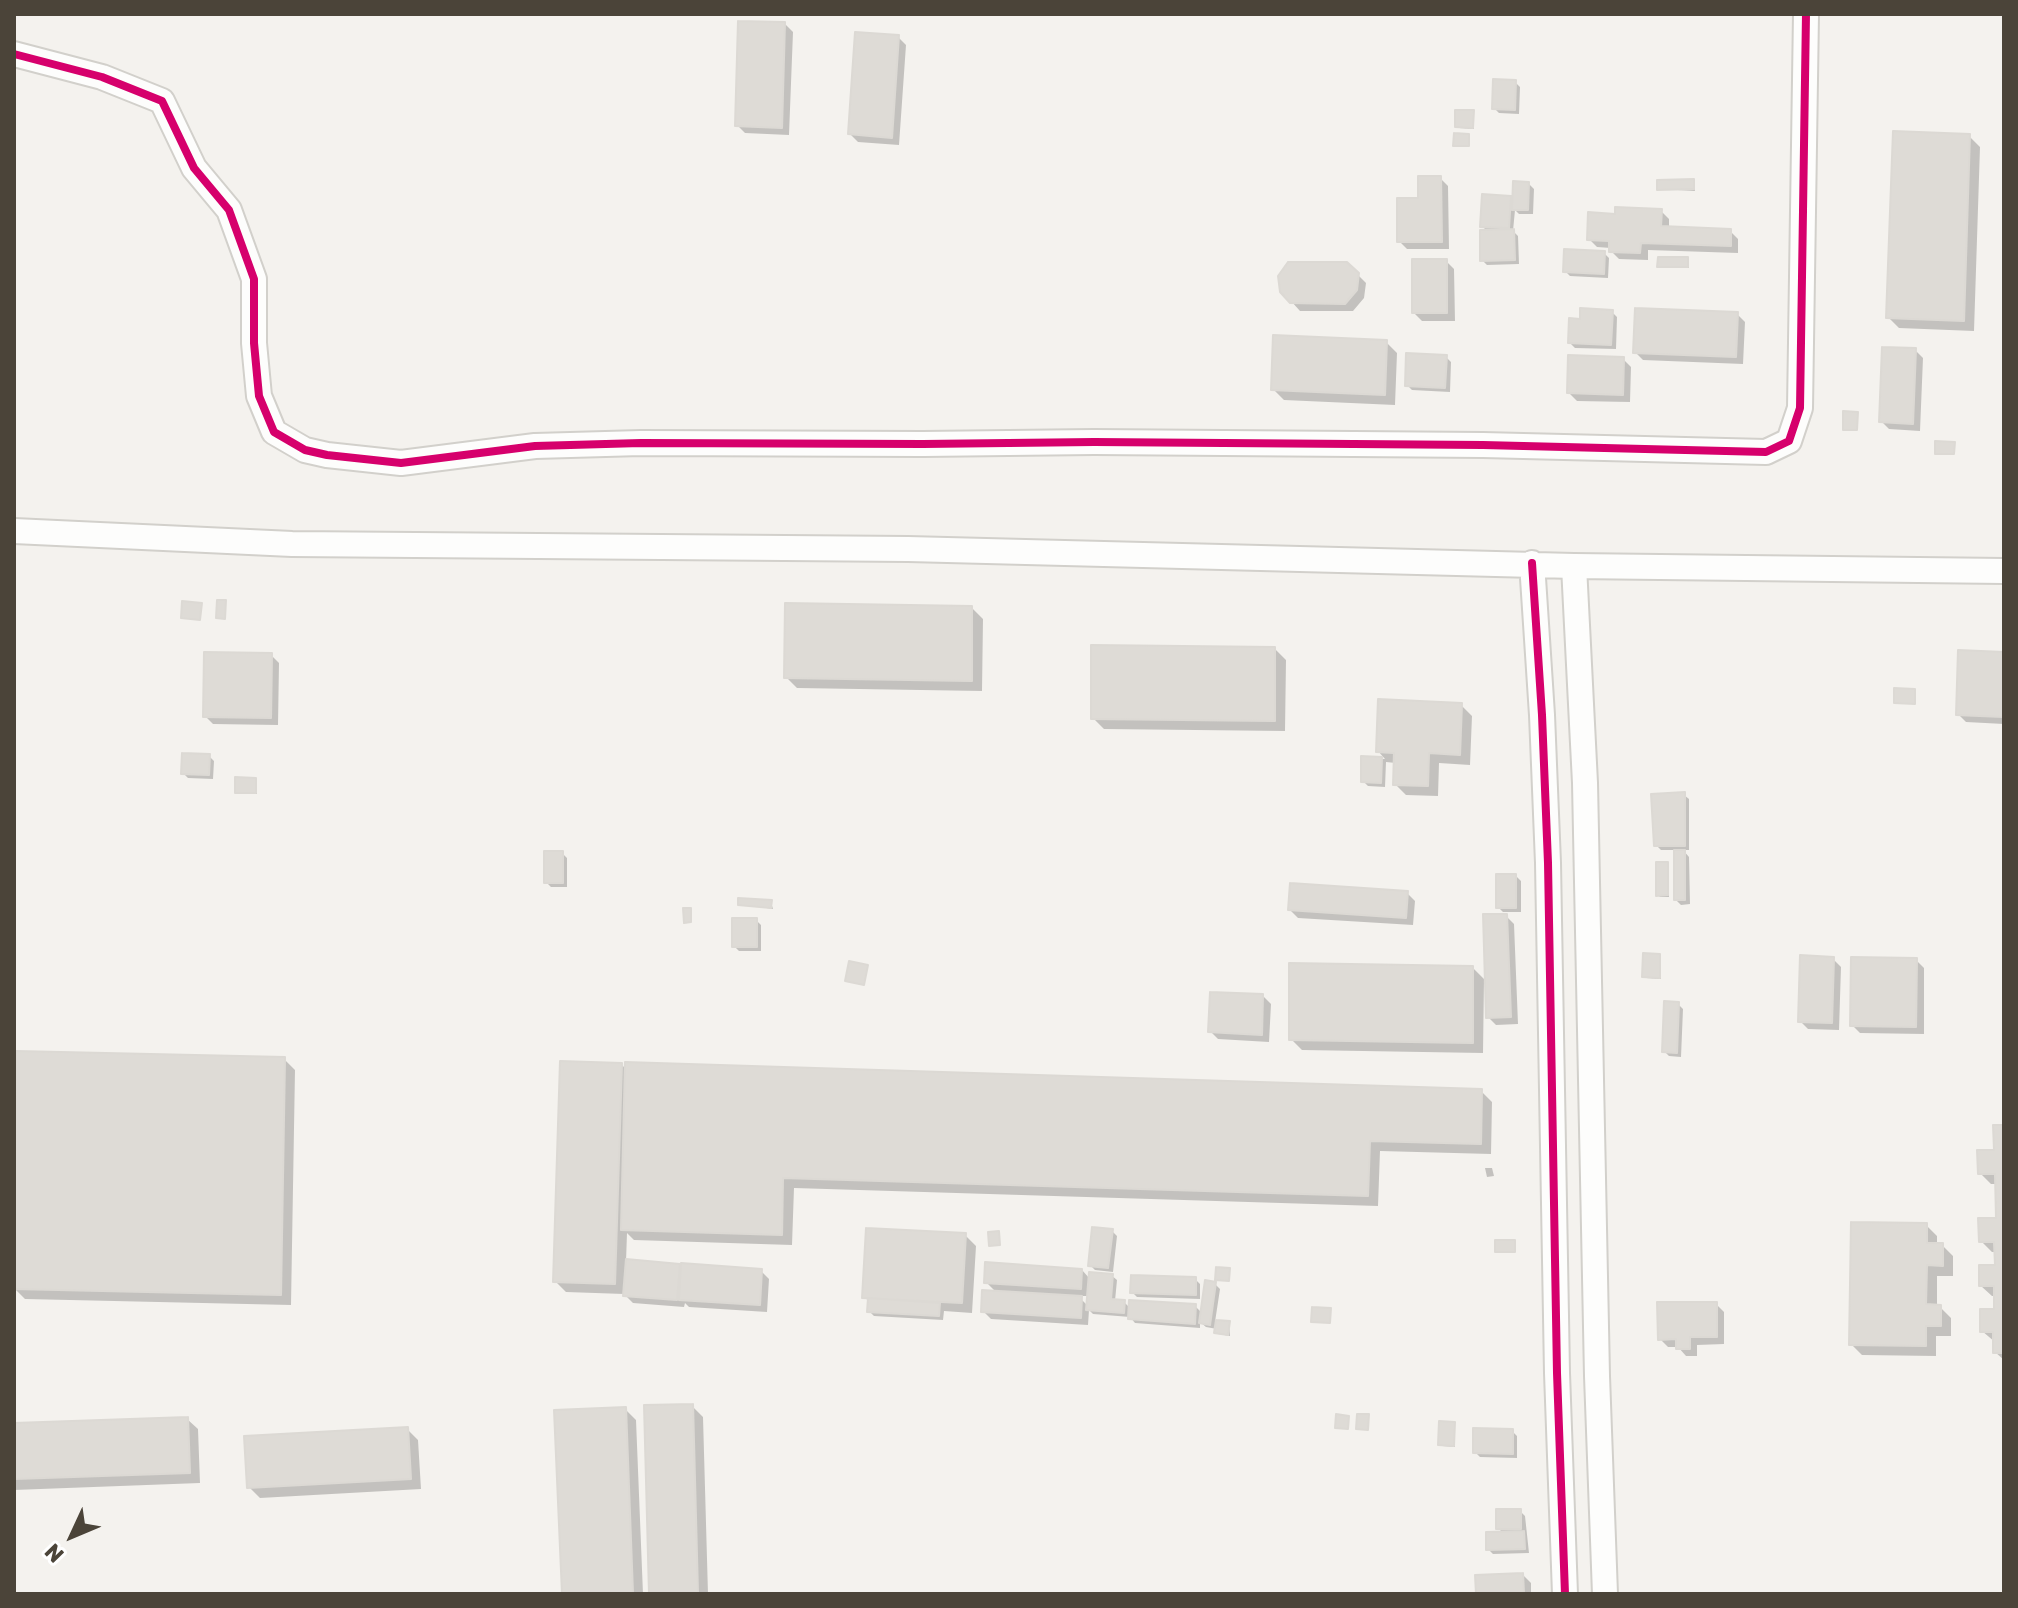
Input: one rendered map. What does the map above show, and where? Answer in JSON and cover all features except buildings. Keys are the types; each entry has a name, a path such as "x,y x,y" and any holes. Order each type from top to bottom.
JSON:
{"street":[{"path":"14,54 102,77 162,101 194,168 229,210 254,279 254,343 259,396 274,432 305,450 327,455 401,463 535,446 1094,442 1483,445 1766,452 1789,441 1800,408 1806,14"},
{"path":"14,531 292,544 924,550 1574,566 2004,571"},
{"path":"1532,563 1548,863 1557,1373 1565,1594"},
{"path":"1574,566 1586,798 1597,1376 1605,1594"}],"cycle path":[{"path":"14,54 102,77 162,101 194,168 229,210 254,279 254,343 259,396 274,432 305,450 327,455 401,463 535,446 1094,442 1483,445 1766,452 1789,441 1800,408 1806,14"},
{"path":"1532,563 1548,863 1557,1373 1565,1594"}]}
